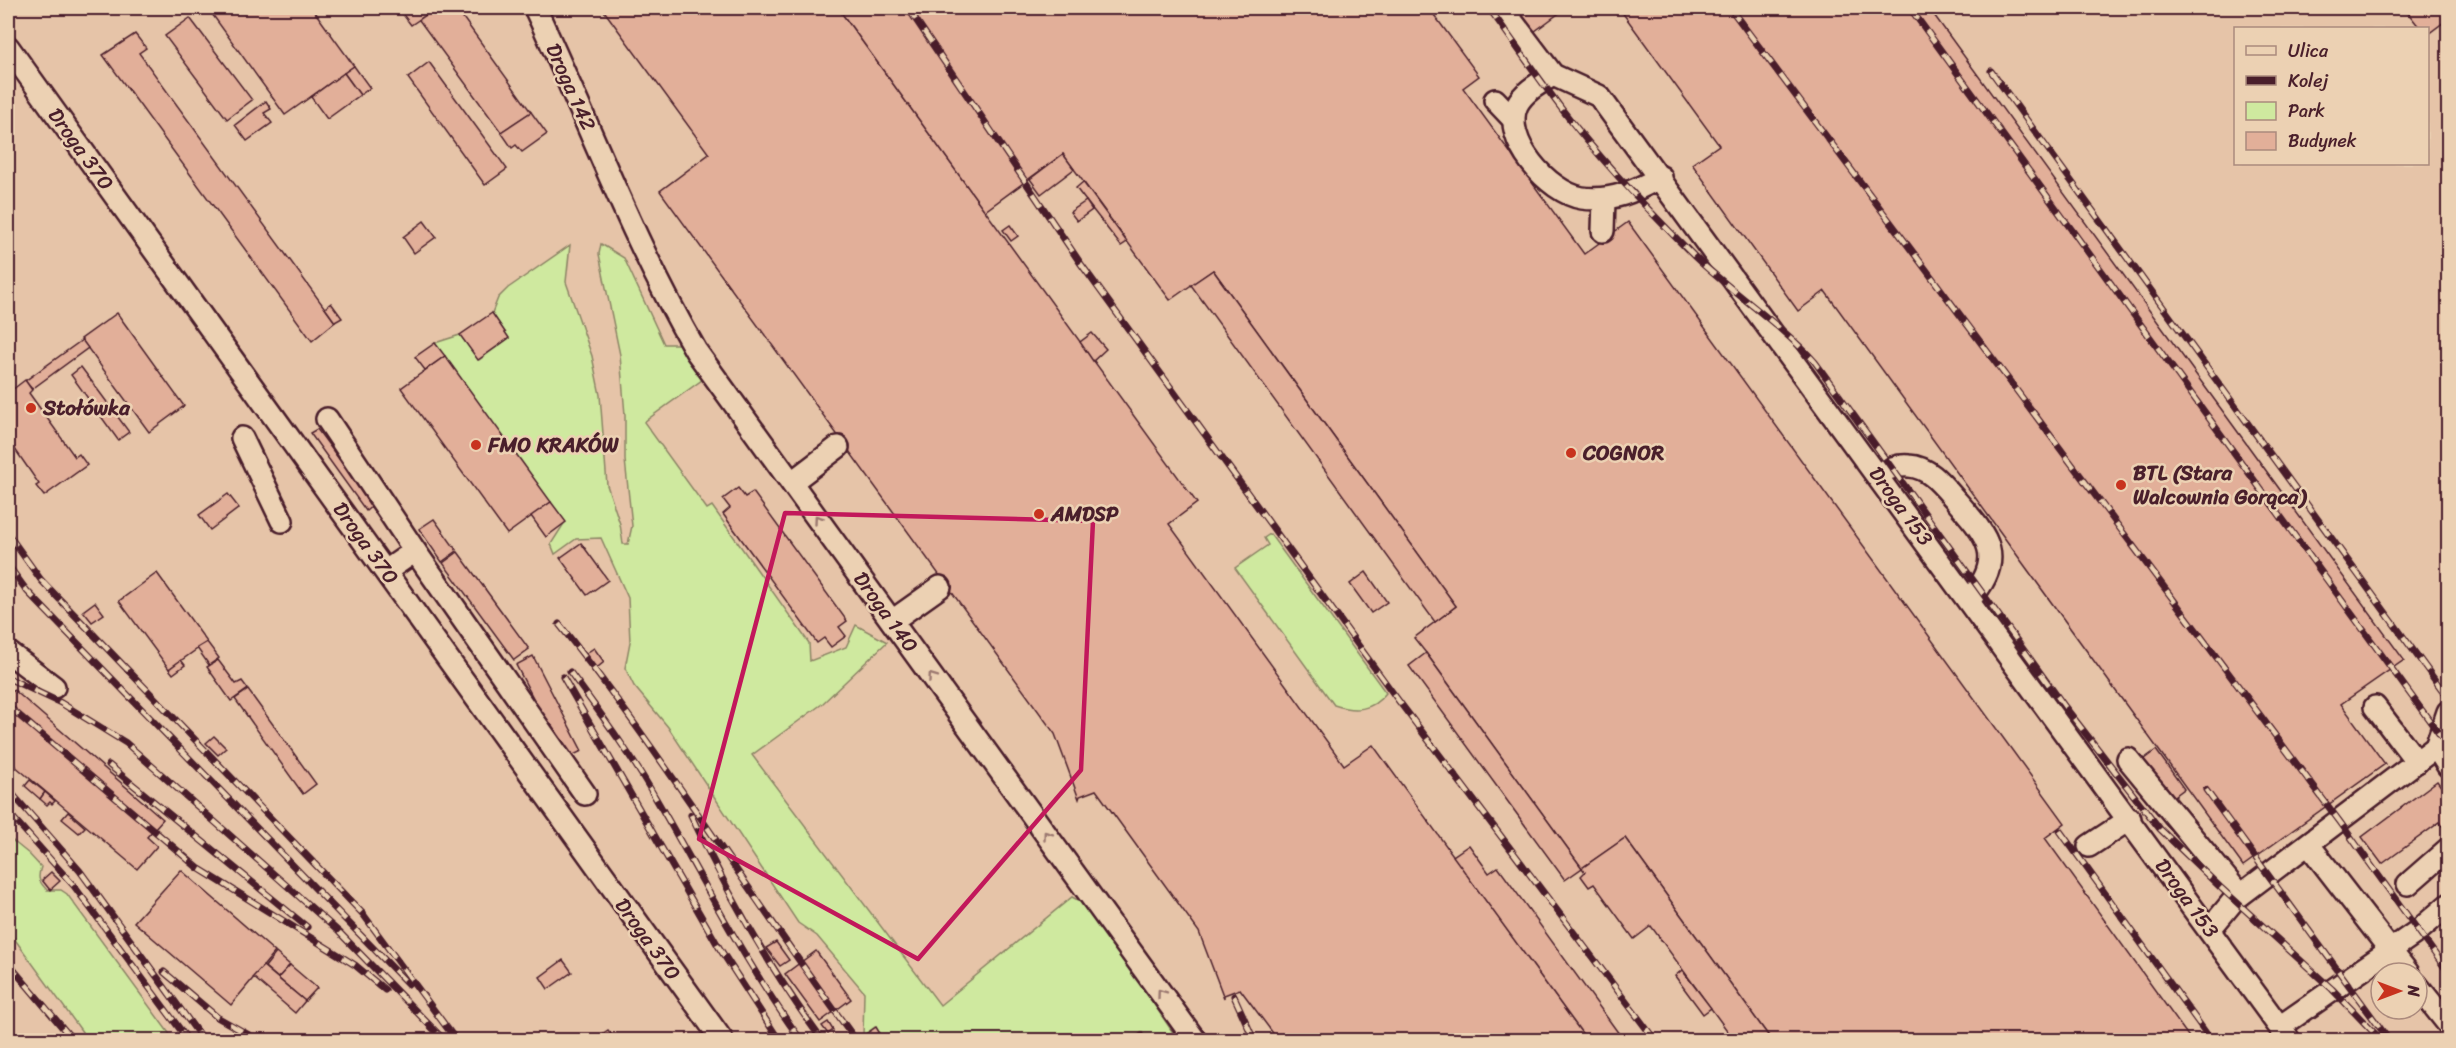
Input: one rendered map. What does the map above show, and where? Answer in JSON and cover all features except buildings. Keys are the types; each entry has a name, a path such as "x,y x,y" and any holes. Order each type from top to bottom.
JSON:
{"lane":[{"name":"Droga 142","path":"535,8 607,166"},
{"name":"Droga 153","path":"1502,8 1552,75 1599,96 1661,177 2285,1033"},
{"name":"Droga 370","path":"8,47 722,1041"},
{"path":"1552,75 1525,94 1517,106 1514,120 1523,152 1555,188 1580,198 1604,199 1628,194 1661,177"},
{"path":"1495,100 1514,120"},
{"name":"Droga 140","path":"607,166 685,332 1196,1041"},
{"path":"1603,231 1604,199"},
{"path":"327,419 415,551 585,795"},
{"path":"242,438 282,521"},
{"path":"792,482 838,447"},
{"path":"1877,474 1895,466 1910,466 1926,471 1939,481 1984,533 1990,551 1989,570 1982,586 1969,600"},
{"path":"386,571 415,551"},
{"path":"892,621 940,587"},
{"path":"8,652 54,687"},
{"path":"2375,707 2417,762"},
{"path":"2210,929 2240,895 2436,747 2448,712"},
{"path":"2436,747 2448,766"},
{"path":"2128,759 2240,895"},
{"path":"2088,846 2130,819"},
{"path":"2309,845 2398,961"},
{"path":"2408,884 2448,849"},
{"path":"2285,1033 2448,905"},
{"path":"2429,1000 2448,1024"}],"highlighted area":[{"path":"785,513 1093,521 1081,770 918,959 699,839"}],"shaded area":[{"path":"8,8 2448,8 2448,1040 8,1040"}],"green space":[{"path":"601,244 624,258 664,344 684,344 706,377 644,422 707,509 712,506 809,643 810,661 846,647 856,625 887,642 822,704 752,755 940,1005 1072,897 1087,905 1176,1037 1175,1040 1147,1040 1141,1033 1131,1040 879,1040 875,1035 879,1032 875,1027 863,1036 864,992 817,936 798,923 668,727 634,686 625,668 630,642 628,598 601,538 576,539 555,554 551,544 565,522 435,343 460,335 479,360 509,338 492,313 498,298 508,288 570,245 566,282 592,356 600,395 607,485 620,524 623,544 628,544 632,526 625,460 625,415 620,355 599,254"},
{"path":"1270,534 1386,693 1369,707 1349,709 1334,705 1235,568 1268,545 1264,538"},
{"path":"8,837 41,867 40,880 47,890 61,890 67,894 174,1040 88,1040 8,930"}],"railway":[{"path":"908,8 1081,264 1398,700 1655,1040"},
{"path":"1489,8 1561,108 1625,185 1695,257 1787,334 1815,362 2065,707 2160,829 2332,989 2381,1040"},
{"path":"1730,8 2340,822 2448,972"},
{"path":"1910,8 2448,746"},
{"path":"1991,71 2448,698"},
{"path":"8,534 41,580 363,914 456,1040"},
{"path":"8,565 27,591 408,984"},
{"path":"559,624 636,726 856,1040"},
{"path":"570,672 635,765 761,981 801,1040"},
{"path":"563,677 720,949 779,1040"},
{"path":"8,678 61,703 126,743 339,932 444,1040"},
{"path":"8,706 198,868 355,965 385,990"},
{"path":"109,765 307,927"},
{"path":"8,789 80,871 203,1040"},
{"path":"2206,790 2386,1036"},
{"path":"8,812 74,886 188,1040"},
{"path":"691,815 751,931 822,1040"},
{"path":"2060,831 2211,1040"},
{"path":"8,963 73,1040"},
{"path":"164,972 217,1017 258,1040"},
{"path":"1234,996 1254,1040"}],"place":[{"name":"Stołówka","path":"31,408"},
{"name":"FMO KRAKÓW","path":"476,445"},
{"name":"COGNOR","path":"1571,453"},
{"name":"BTL (Stara Walcownia Gorąca)","path":"2121,485"},
{"name":"AMDSP","path":"1039,514"}]}
